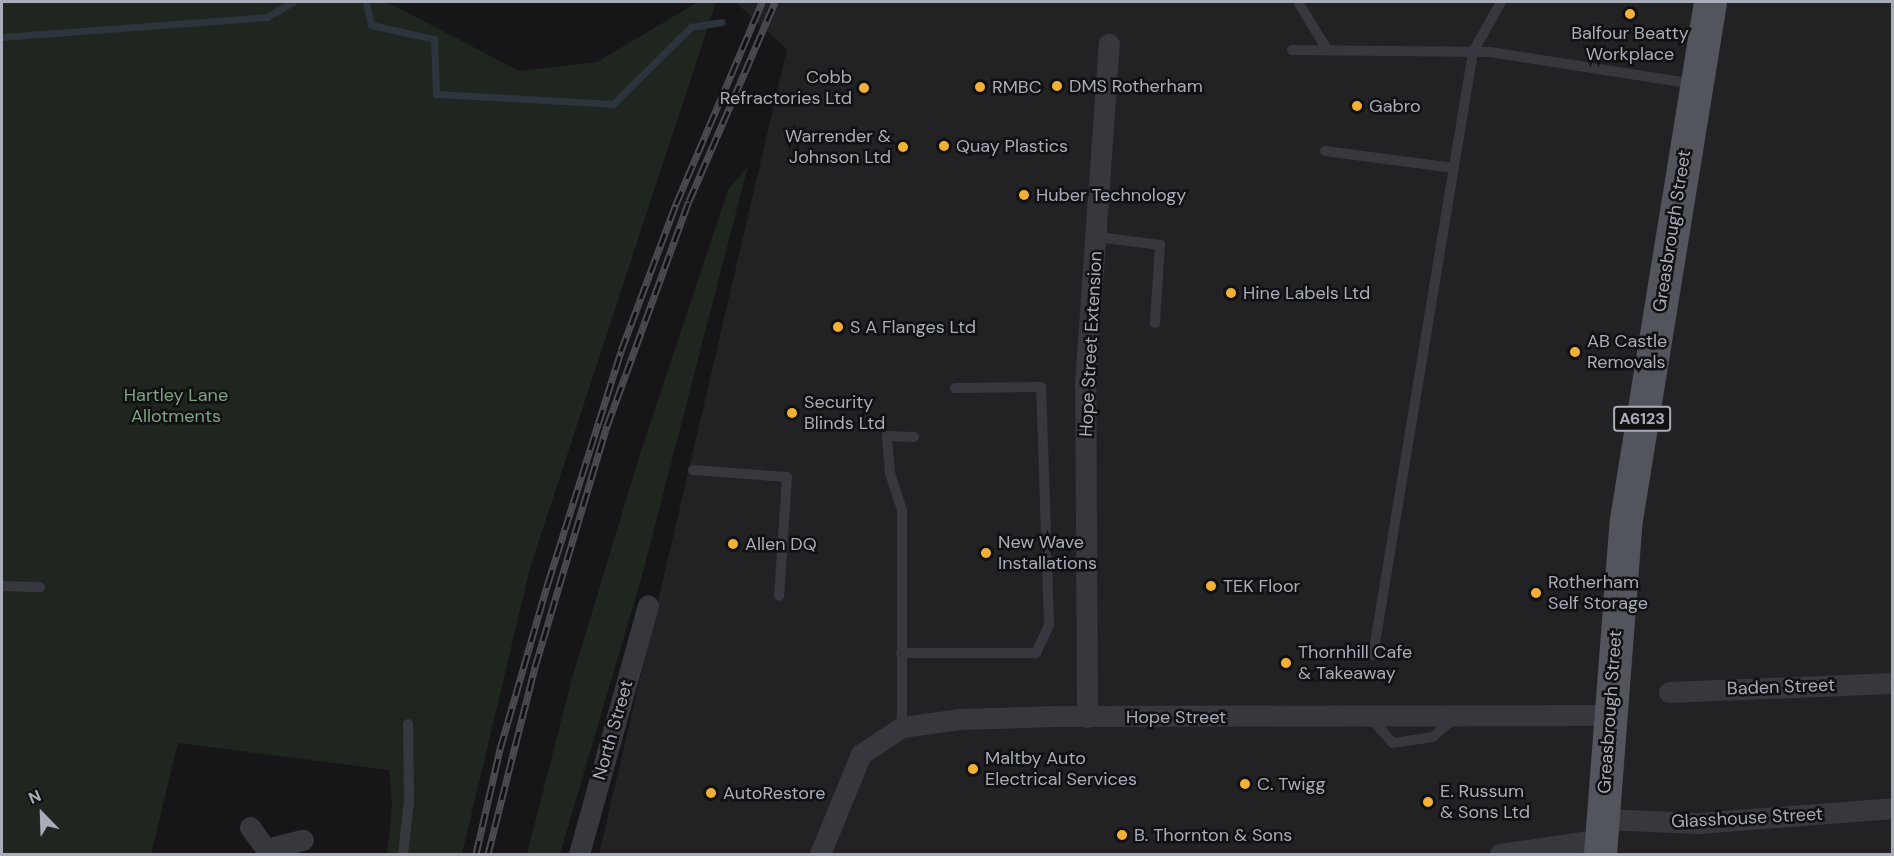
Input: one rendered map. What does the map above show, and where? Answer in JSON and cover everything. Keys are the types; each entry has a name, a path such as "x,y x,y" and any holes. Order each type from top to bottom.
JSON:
{"main road":[{"name":"Greasbrough Street","path":"1601,838 1608,716 1626,519 1710,2"}],"street":[{"name":"Hope Street Extension","path":"1087,717 1085,384 1109,44"},
{"name":"North Street","path":"579,855 648,605"},
{"name":"Baden Street","path":"1669,692 1893,683"},
{"name":"Hope Street","path":"820,855 861,754 902,727 960,719 1087,717 1608,716"},
{"name":"Glasshouse Street","path":"1500,855 1699,823 1893,808"},
{"path":"250,827 266,852 303,840"}],"lane":[{"path":"1298,2 1328,51"},
{"path":"1373,655 1473,52 1501,2"},
{"path":"1292,50 1473,52 1695,84"},
{"path":"1325,151 1454,168"},
{"path":"1097,237 1160,245 1155,322"},
{"path":"901,652 1036,653 1048,625 1041,387 955,388"},
{"path":"902,727 903,510 890,473 887,436 914,437"},
{"path":"693,470 787,477 778,596"},
{"path":"2,586 40,587"},
{"path":"403,855 409,801 408,724"}],"shaded area":[{"path":"735,2 1892,2 1892,854 599,854 787,49"}],"green space":[{"name":"Hartley Lane Allotments","path":"2,2 387,2 519,71 597,62 698,2 716,2 530,568 462,854 387,854 392,806 389,770 178,743 151,854 2,854"},
{"path":"748,166 643,572 560,854 527,854 571,682 639,457 728,190"}],"waterway":[{"path":"2,37 267,17 293,2"},
{"path":"366,2 371,25 434,39 436,94 613,104 691,27 722,22"}],"railway":[{"path":"476,854 500,749 548,583 621,351 676,204 762,2"},
{"path":"488,854 535,667 607,426 689,201 775,2"}],"place":[{"name":"Balfour Beatty Workplace","path":"1630,14"},
{"name":"DMS Rotherham","path":"1057,86"},
{"name":"RMBC","path":"980,87"},
{"name":"Cobb Refractories Ltd","path":"864,88"},
{"name":"Gabro","path":"1357,106"},
{"name":"Quay Plastics","path":"944,146"},
{"name":"Warrender & Johnson Ltd","path":"903,147"},
{"name":"Huber Technology","path":"1024,195"},
{"name":"Hine Labels Ltd","path":"1231,293"},
{"name":"S A Flanges Ltd","path":"838,327"},
{"name":"AB Castle Removals","path":"1575,352"},
{"name":"Security Blinds Ltd","path":"792,413"},
{"name":"Allen DQ","path":"733,544"},
{"name":"New Wave Installations","path":"986,553"},
{"name":"TEK Floor","path":"1211,586"},
{"name":"Rotherham Self Storage","path":"1536,593"},
{"name":"Thornhill Cafe & Takeaway","path":"1286,663"},
{"name":"Maltby Auto Electrical Services","path":"973,769"},
{"name":"C. Twigg","path":"1245,784"},
{"name":"AutoRestore","path":"711,793"},
{"name":"E. Russum & Sons Ltd","path":"1428,802"},
{"name":"B. Thornton & Sons","path":"1122,835"}]}
